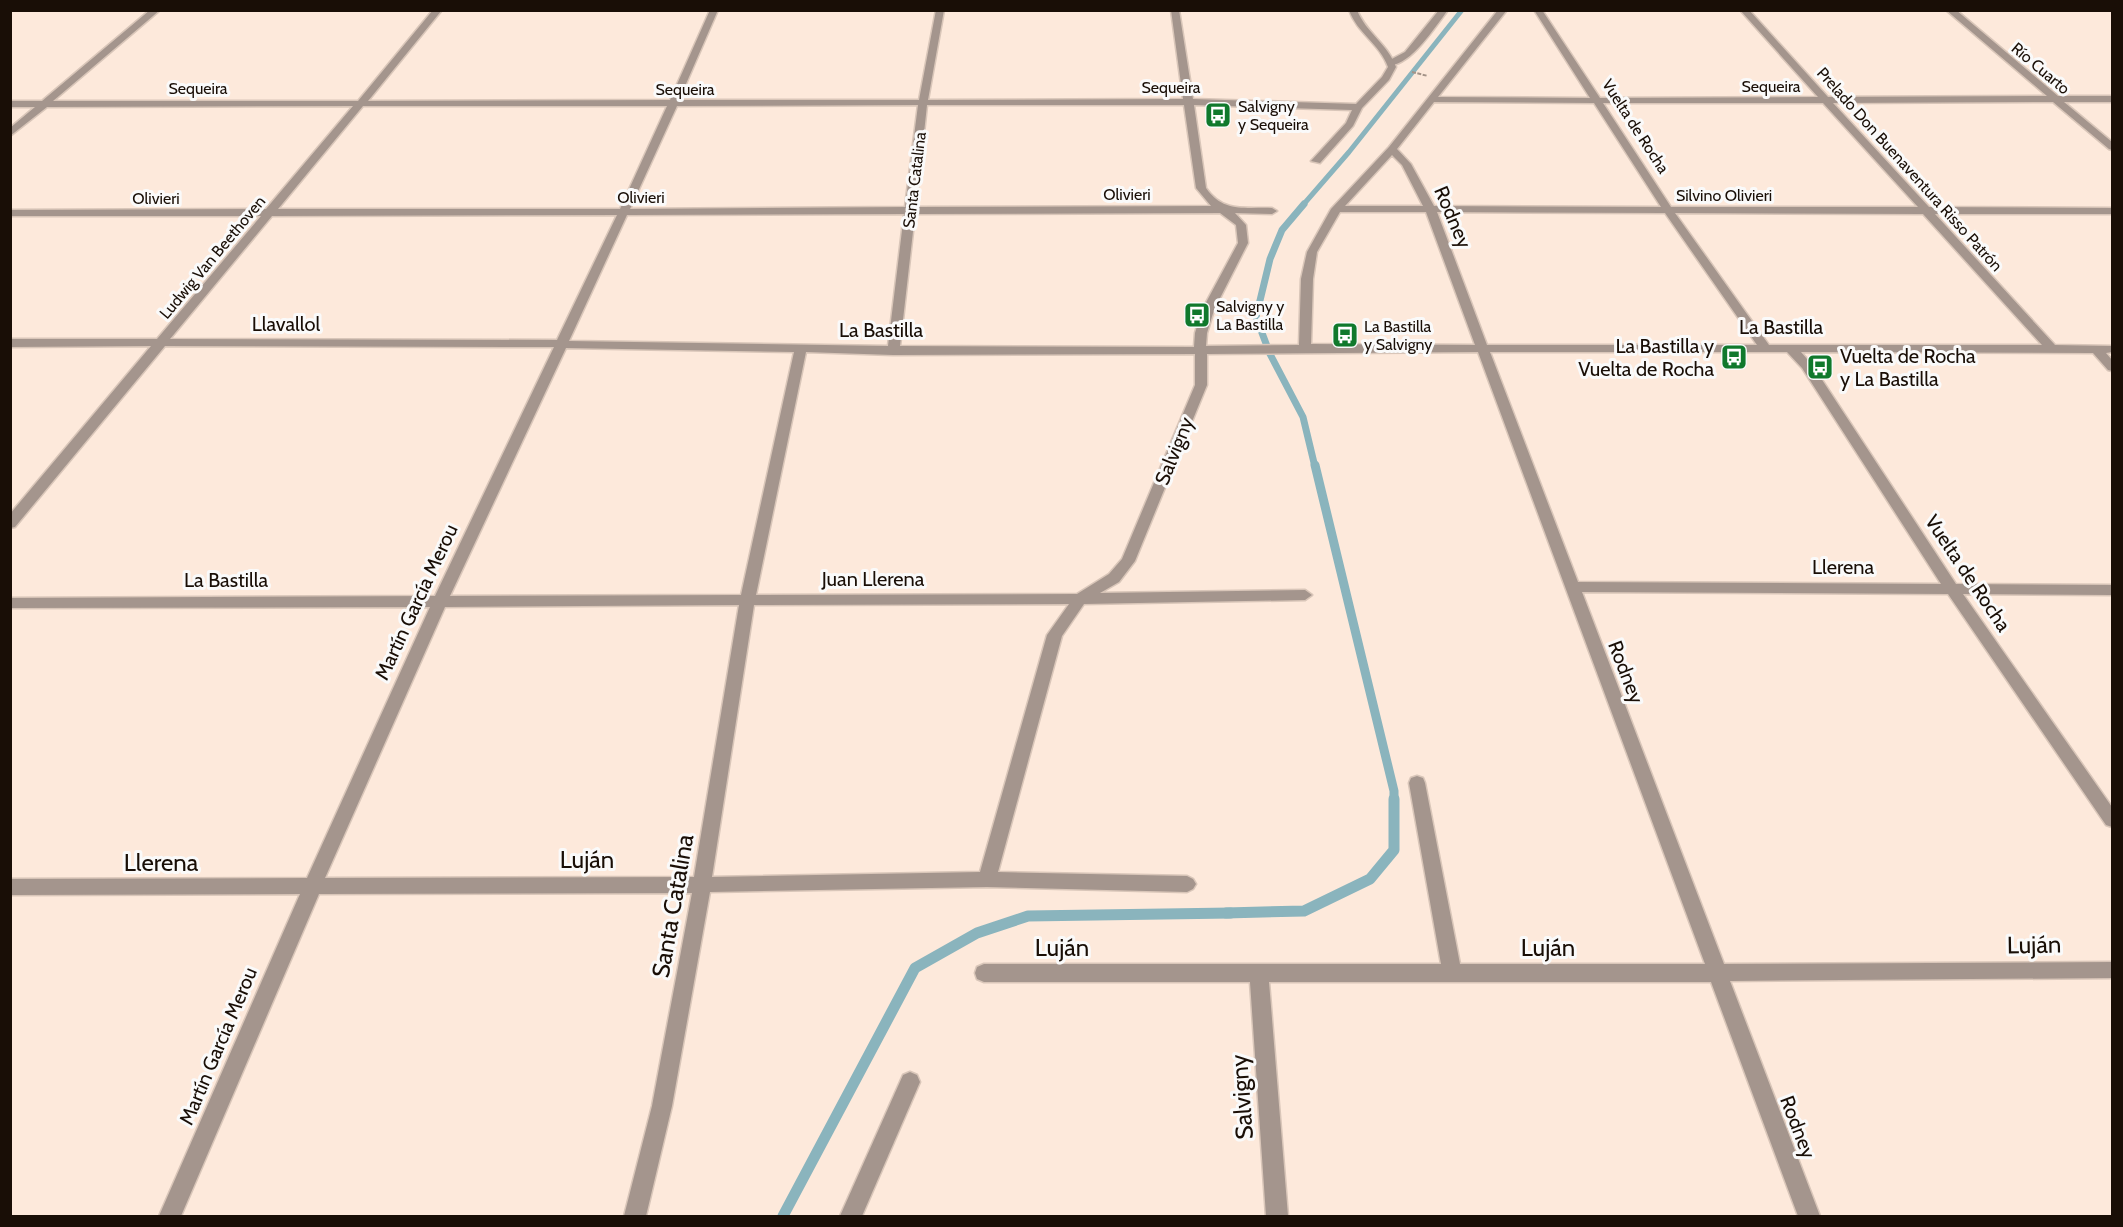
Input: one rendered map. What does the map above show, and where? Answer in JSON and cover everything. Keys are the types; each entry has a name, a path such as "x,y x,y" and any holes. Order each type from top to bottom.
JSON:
{"street":[{"path":"10,133 156,10"},
{"name":"Ludwig Van Beethoven","path":"10,524 364,102 438,10"},
{"name":"Martín García Merou","path":"170,1216 311,887 441,600 674,104 714,10"},
{"name":"Santa Catalina","path":"893,351 923,103 940,10"},
{"name":"Salvigny","path":"987,879 1055,635 1080,599 1114,578 1128,561 1201,385 1203,372 1200,351 1204,321 1243,243 1245,232 1242,222 1207,200 1201,188 1175,10"},
{"path":"1316,161 1350,124 1358,107 1386,78 1392,67 1382,45 1355,21 1353,10"},
{"path":"1391,63 1408,54 1444,10"},
{"path":"1305,348 1307,279 1312,252 1336,209 1392,148 1503,10"},
{"name":"Vuelta de Rocha","path":"1538,10 1668,210 1766,349"},
{"name":"Prelado Don Buenaventura Risso Patrón","path":"1744,10 2052,349"},
{"name":"Río Cuarto","path":"1950,10 2112,147"},
{"name":"Sequeira","path":"1430,99 1448,101 2112,99"},
{"name":"Sequeira","path":"10,104 1187,102 1358,107"},
{"name":"Rodney","path":"1392,148 1406,164 1430,209 1809,1216"},
{"name":"Silvino Olivieri","path":"1336,209 2112,211"},
{"name":"Olivieri","path":"10,213 1272,211"},
{"name":"Llavallol","path":"10,343 562,344"},
{"name":"La Bastilla","path":"562,344 893,351 1200,351 1305,348 2112,349"},
{"name":"Vuelta de Rocha","path":"1791,349 1807,366 1953,591 2112,820"},
{"path":"2096,349 2112,367"},
{"name":"Santa Catalina","path":"635,1216 662,1106 702,885 747,601 800,350"},
{"name":"Llerena","path":"1572,588 2112,590"},
{"name":"Juan Llerena","path":"441,600 747,601 1305,595"},
{"name":"La Bastilla","path":"10,603 441,600"},
{"path":"1417,783 1452,974"},
{"name":"Luján","path":"311,887 702,885 987,879 1187,884"},
{"name":"Llerena","path":"10,887 311,887"},
{"name":"Luján","path":"984,973 1718,974 2112,970"},
{"name":"Salvigny","path":"1259,973 1277,1216"},
{"path":"851,1216 910,1082"}],"waterway":[{"path":"1303,205 1349,152 1462,10"},
{"path":"1304,204 1282,230 1270,259 1256,317 1270,354 1303,417 1315,467"},
{"path":"1226,913 1304,911 1370,879 1394,850 1394,791 1315,465"},
{"path":"783,1216 915,968 977,933 1028,916 1231,913"}],"place":[{"name":"Salvigny y Sequeira","path":"1218,115"},
{"name":"Salvigny y La Bastilla","path":"1197,315"},
{"name":"La Bastilla y Salvigny","path":"1345,335"},
{"name":"La Bastilla y Vuelta de Rocha","path":"1734,357"},
{"name":"Vuelta de Rocha y La Bastilla","path":"1820,367"}]}
